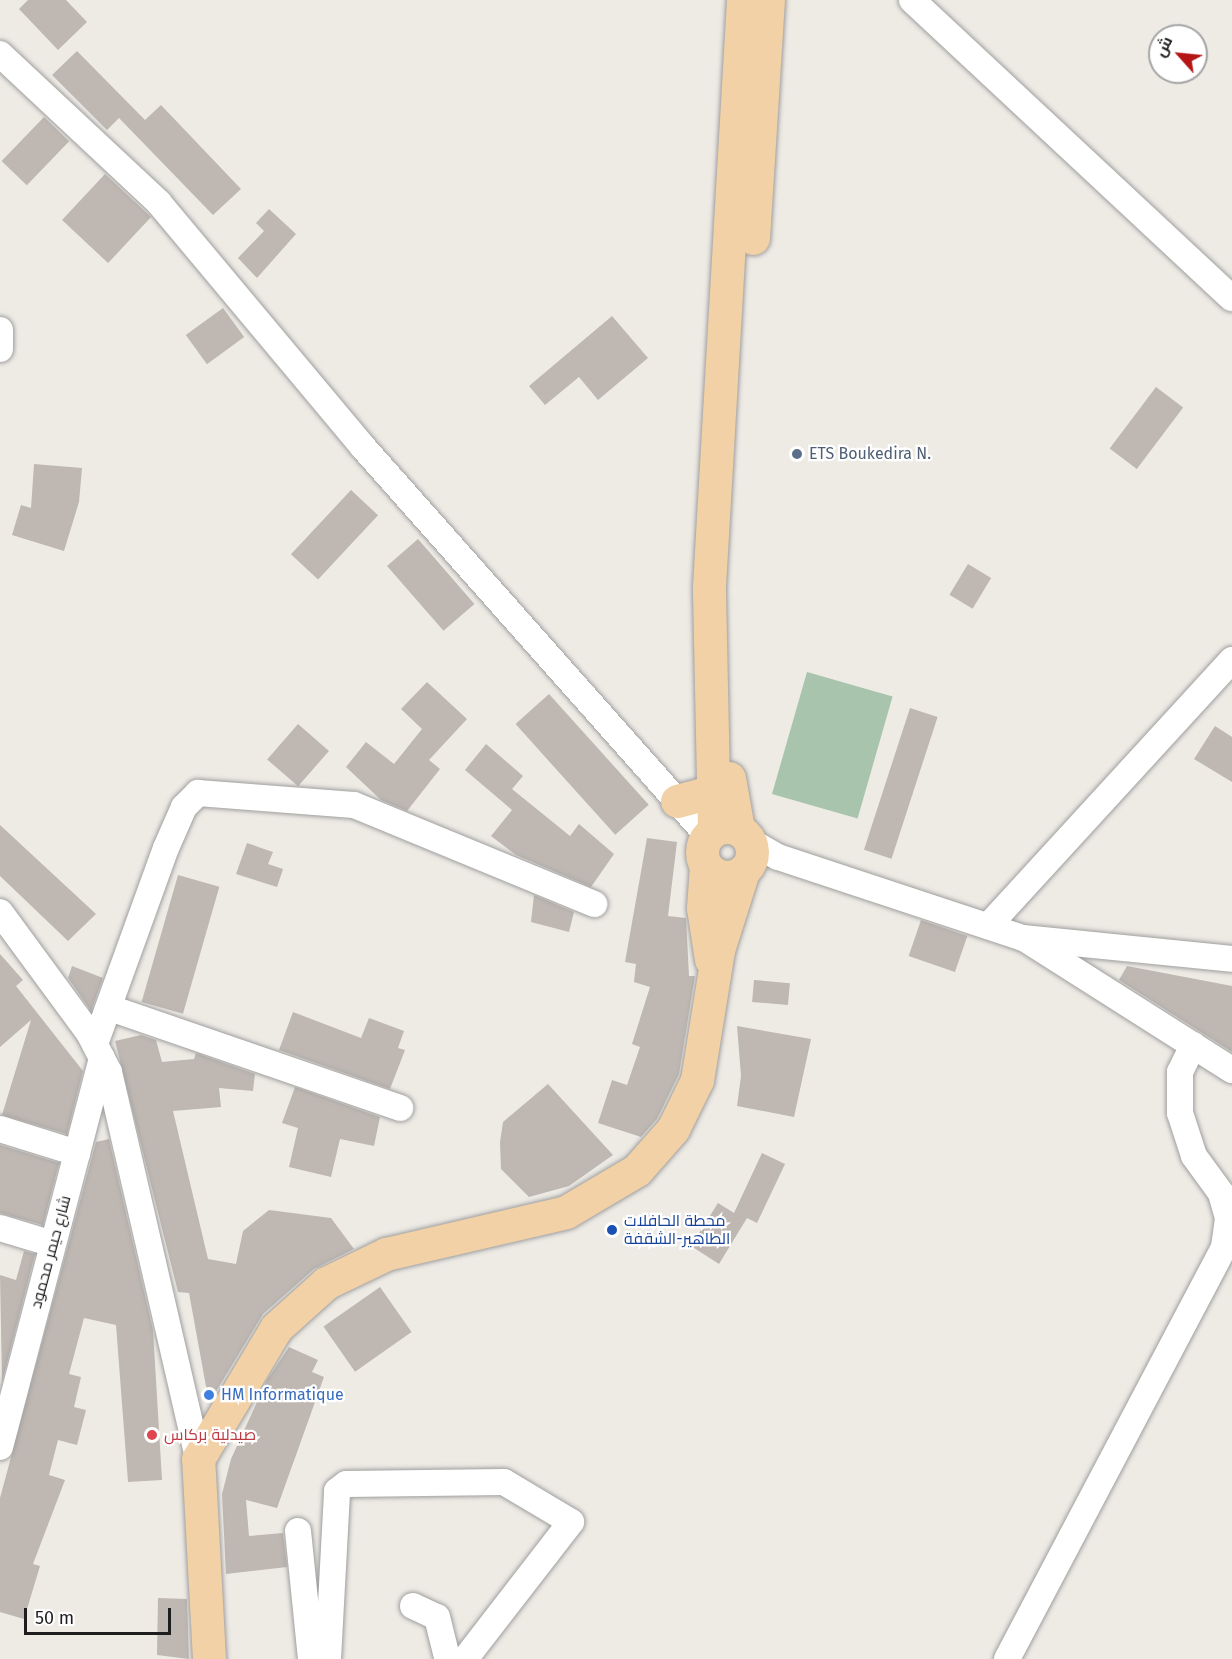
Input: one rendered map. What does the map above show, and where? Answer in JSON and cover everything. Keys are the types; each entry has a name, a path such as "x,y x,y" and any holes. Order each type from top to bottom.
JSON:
{"main road":[{"path":"736,849 711,792 710,586 743,0"},
{"path":"209,1659 198,1459 276,1328 326,1282 386,1254 566,1212 636,1170 673,1130 697,1080 707,1048 714,970 704,929 736,849 727,750 731,607 768,0"},
{"path":"677,801 711,792"}],"street":[{"path":"912,0 1232,298"},
{"path":"0,54 159,203 363,447 677,801 736,849 990,924 1023,938 1232,1070"},
{"path":"0,330 0,349"},
{"path":"990,924 1232,660"},
{"name":"شارع حيمر محمود","path":"0,1447 7,1395 53,1244 77,1153 110,1008 166,848 184,807 198,793 354,805 594,904"},
{"path":"0,912 99,1051 198,1459"},
{"path":"1023,938 1232,959"},
{"path":"110,1008 400,1108"},
{"path":"1007,1659 1224,1247 1228,1218 1221,1193 1194,1156 1180,1113 1180,1072 1192,1045"},
{"path":"0,1129 77,1153"},
{"path":"0,1228 53,1244"},
{"path":"328,1659 337,1491 346,1484 504,1482 571,1522 452,1658 437,1617 413,1606"},
{"path":"298,1531 312,1659"}],"green space":[{"path":"807,672 893,697 858,819 772,794"}],"building":[{"path":"28,0 66,0 87,22 58,50 19,9"},
{"path":"77,51 145,120 161,105 241,189 213,215 119,118 107,130 52,75"},
{"path":"44,117 69,141 27,185 2,161"},
{"path":"105,174 151,217 108,263 62,220"},
{"path":"269,209 296,234 257,278 238,258 264,231 256,223"},
{"path":"223,308 244,337 207,364 186,335"},
{"path":"612,316 648,358 598,400 579,377 545,405 529,386"},
{"path":"1156,387 1183,407 1137,469 1110,448"},
{"path":"34,464 82,468 79,502 64,551 12,535 21,505 31,508"},
{"path":"351,490 378,515 318,580 291,554"},
{"path":"418,539 474,604 443,631 387,566"},
{"path":"968,564 991,578 973,609 949,595"},
{"path":"427,682 467,719 429,760 440,769 407,811 381,800 346,767 366,742 394,764 422,729 401,709"},
{"path":"549,694 649,805 615,835 516,724"},
{"path":"910,708 938,717 892,859 864,850"},
{"path":"298,724 329,751 298,786 267,759"},
{"path":"1215,726 1232,737 1232,782 1194,759"},
{"path":"486,744 523,776 512,789 570,836 579,824 614,854 591,887 516,855 491,836 512,810 465,770"},
{"path":"0,825 96,914 68,941 0,876"},
{"path":"647,838 677,842 668,916 686,918 689,976 695,976 679,1074 657,1119 641,1137 598,1123 612,1080 627,1085 640,1047 632,1044 650,987 634,982 636,964 625,962"},
{"path":"247,843 273,852 268,864 283,869 277,887 236,874"},
{"path":"178,875 219,887 183,1014 142,1002"},
{"path":"534,895 574,912 569,932 531,922"},
{"path":"921,920 967,936 955,972 909,956"},
{"path":"0,954 23,980 16,986 83,1071 67,1134 2,1115 31,1020 0,1047"},
{"path":"72,966 103,978 91,1011 68,978"},
{"path":"1127,966 1232,986 1232,1052 1119,980"},
{"path":"754,980 790,983 788,1005 752,1002"},
{"path":"293,1012 361,1038 369,1018 404,1031 398,1048 405,1050 390,1089 279,1050"},
{"path":"737,1026 811,1039 794,1117 737,1106 741,1076"},
{"path":"141,1035 156,1040 162,1062 194,1059 196,1053 255,1074 253,1091 219,1088 221,1107 173,1111 208,1259 236,1264 243,1231 269,1210 331,1218 354,1249 314,1269 263,1314 209,1403 189,1293 178,1292 115,1041"},
{"path":"548,1084 613,1155 569,1186 529,1197 501,1169 500,1142 503,1122"},
{"path":"295,1087 380,1117 374,1146 340,1139 331,1177 289,1167 298,1128 282,1123"},
{"path":"109,1139 153,1330 162,1480 128,1482 116,1325 84,1318 69,1374 81,1377 74,1407 86,1410 77,1445 58,1440 49,1475 65,1480 33,1564 40,1566 24,1619 0,1612 0,1498 96,1142"},
{"path":"0,1145 59,1163 43,1225 0,1213"},
{"path":"762,1153 785,1164 757,1223 747,1218 719,1264 691,1246 718,1203 734,1213"},
{"path":"24,1251 35,1254 2,1382 0,1275 16,1280"},
{"path":"380,1287 412,1332 355,1372 323,1327"},
{"path":"289,1347 318,1360 312,1372 324,1377 277,1508 246,1500 249,1536 283,1533 287,1567 226,1574 222,1494 231,1459 267,1380"},
{"path":"158,1598 187,1599 189,1659 157,1655"}],"place":[{"name":"ETS Boukedira N.","path":"797,454"},
{"name":"محطة الحافلات الطاهير-الشقفة","path":"612,1230"},
{"name":"HM Informatique","path":"209,1395"},
{"name":"صيدلية بركاس","path":"152,1435"}]}
